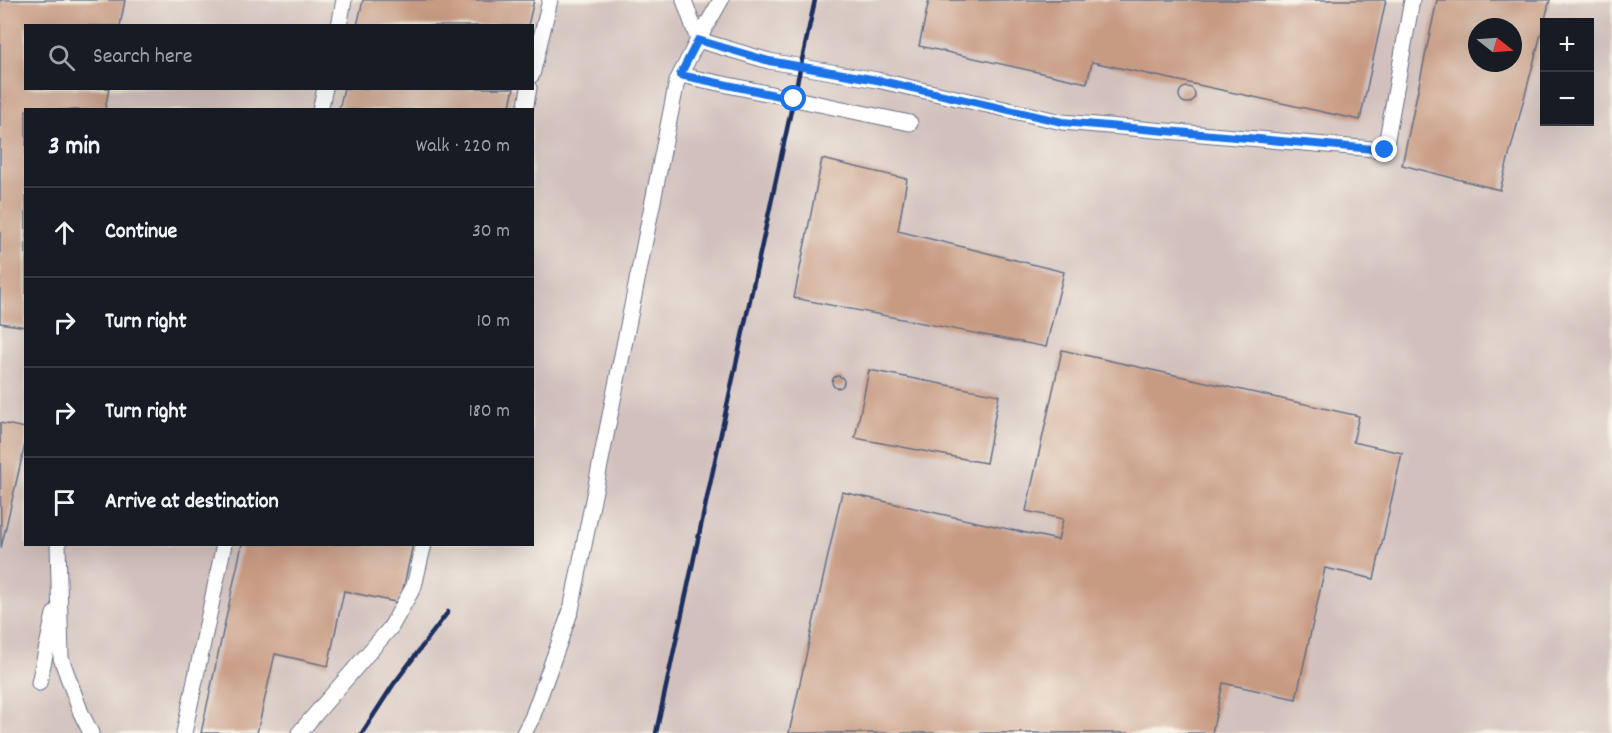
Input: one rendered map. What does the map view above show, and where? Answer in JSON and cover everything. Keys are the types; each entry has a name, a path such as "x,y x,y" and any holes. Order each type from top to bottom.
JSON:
{"lane":[{"path":"339,24 344,0"},
{"path":"534,67 550,0"},
{"path":"684,0 698,40"},
{"path":"524,733 532,718 571,610 677,81 721,0"},
{"path":"698,40 769,61 877,80 1062,122 1385,150 1412,0"},
{"path":"680,75 910,123"},
{"path":"320,108 324,90"},
{"path":"525,108 529,90"},
{"path":"58,546 61,658 81,713 91,733"},
{"path":"184,733 224,546"},
{"path":"299,733 391,627 414,586 424,546"},
{"path":"39,683 59,590"}],"shaded area":[{"path":"0,0 1612,0 1612,733 0,733"}],"building":[{"path":"0,0 125,0 120,24 24,24 24,90 109,90 105,108 24,108 24,327 0,323"},
{"path":"363,0 534,0 528,24 357,24"},
{"path":"929,0 1386,0 1360,120 1092,62 1087,83 919,46"},
{"path":"1437,0 1550,0 1545,18 1540,18 1540,38 1500,190 1402,165"},
{"path":"1187,87 1193,89 1195,95 1193,101 1187,103 1181,101 1179,95 1181,89"},
{"path":"344,90 514,90 509,108 339,108"},
{"path":"822,159 907,179 898,231 1064,272 1046,347 794,298"},
{"path":"1062,350 1359,416 1353,442 1402,453 1374,579 1325,568 1296,699 1223,683 1212,733 789,733 842,492 1058,540 1063,519 1026,511"},
{"path":"869,370 999,395 986,463 855,438"},
{"path":"840,376 843,377 843,387 836,388 833,387 832,380 833,377"},
{"path":"0,423 24,428 24,449 1,548"},
{"path":"242,546 413,546 400,603 344,591 328,666 275,654 257,733 201,733"}],"railway":[{"path":"656,733 815,0"},
{"path":"362,733 393,685 448,612"}],"route":[{"path":"794,99 680,75 698,40 769,61 877,80 1062,122 1385,150"}]}
